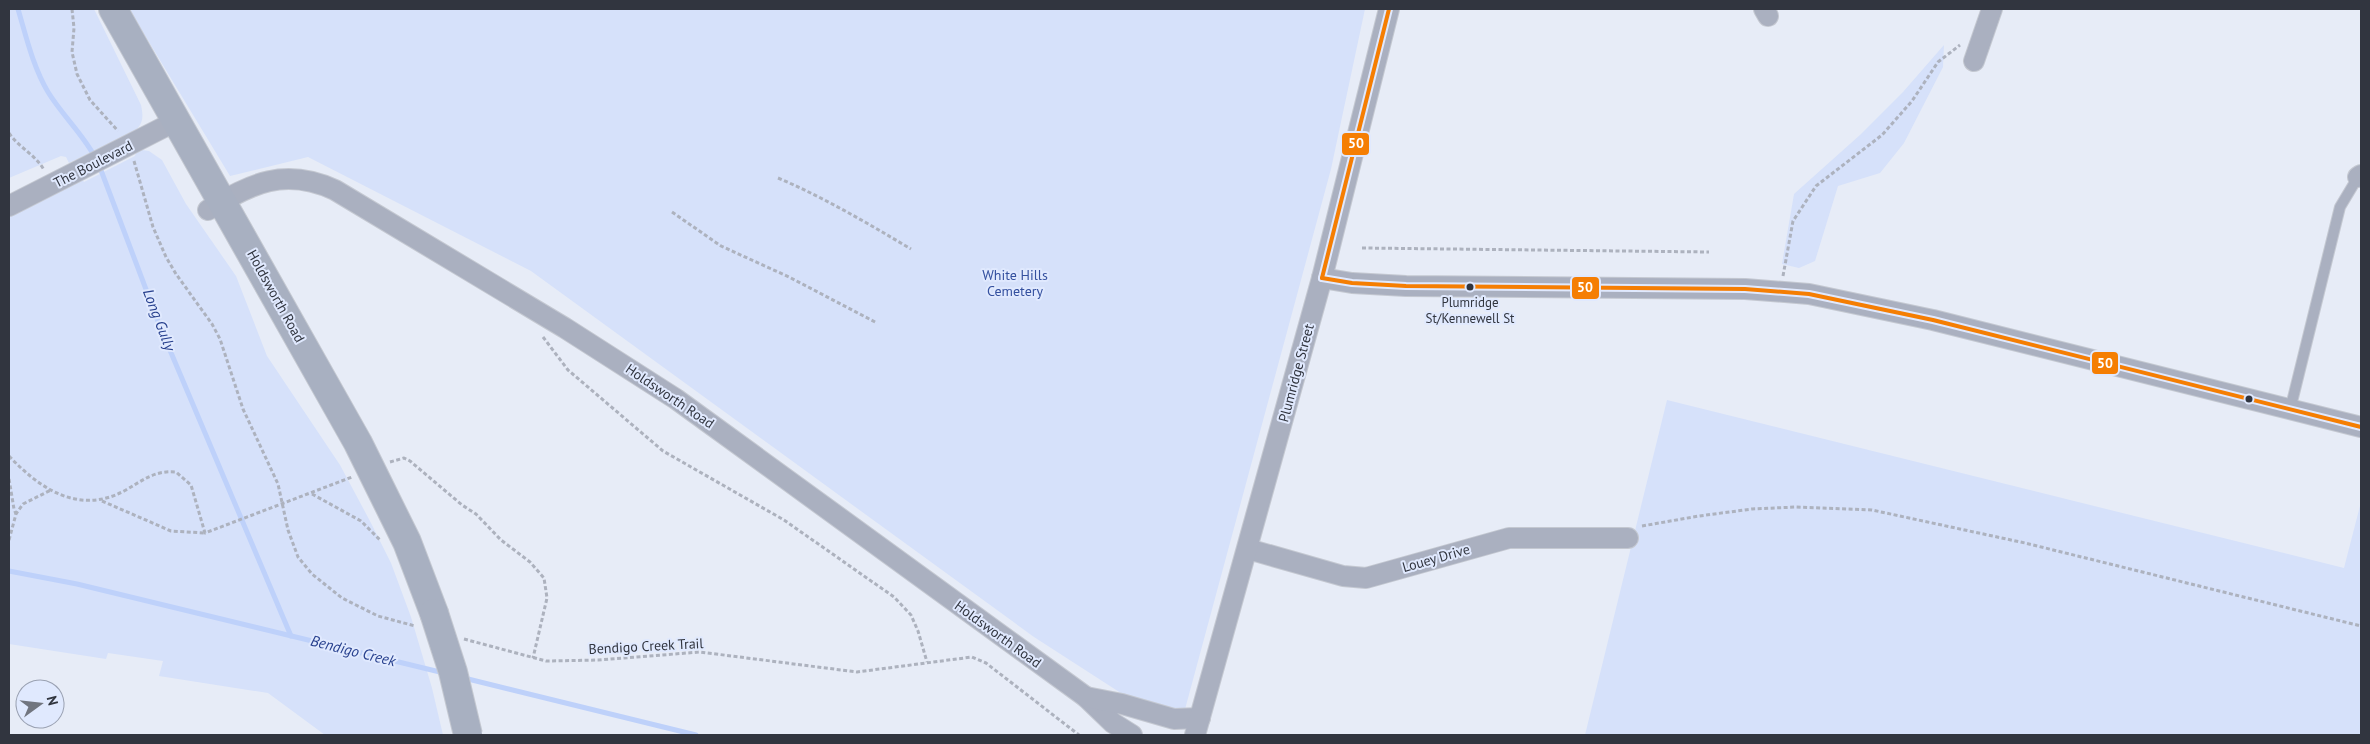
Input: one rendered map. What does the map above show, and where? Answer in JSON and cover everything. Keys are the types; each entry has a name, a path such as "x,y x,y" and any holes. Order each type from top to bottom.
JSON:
{"main road":[{"name":"Holdsworth Road","path":"102,9 136,82 168,125"},
{"name":"Holdsworth Road","path":"113,9 168,125 344,418 394,514 426,619 453,672 468,735"}],"street":[{"name":"Plumridge Street","path":"1198,727 1322,278 1389,9"},
{"path":"1974,61 1992,9"},
{"name":"The Boulevard","path":"9,206 75,173 122,155 168,125"},
{"name":"Holdsworth Road","path":"215,205 250,186 277,178 312,181 335,190 565,328 676,399 1086,697 1113,723 1132,735"},
{"path":"1322,278 1352,283 1406,286 1781,291 1840,299 1933,320 2361,427"},
{"name":"Louey Drive","path":"1248,549 1343,576 1366,578 1509,538 1632,533"},
{"name":"Holdsworth Road","path":"1086,697 1122,704 1198,727"}],"lane":[{"path":"2290,410 2340,207 2360,176"}],"path":[{"path":"72,9 74,28 72,52 77,74 90,100 121,135"},
{"path":"1781,291 1793,221 1816,186 1882,135 1912,101 1938,62 1966,40 1981,41"},
{"path":"9,133 21,147 32,154 44,171"},
{"path":"122,155 159,242 176,274 212,324 220,339 243,408 272,469 284,505 295,550 312,574 342,598 372,614 426,619"},
{"path":"778,178 810,190 911,250"},
{"path":"672,212 721,246 789,277 877,323"},
{"path":"1362,248 1709,252"},
{"path":"541,334 568,370 656,446 676,460 784,520 894,597 911,615 918,631 926,662"},
{"path":"9,456 27,474 51,490 78,500 101,500 122,492 158,472 176,472 191,485 205,533"},
{"path":"384,464 398,458 410,460 462,505 476,514 501,540 530,562 544,578 547,598 533,658"},
{"path":"101,500 171,531 205,533 284,505 357,475"},
{"path":"9,479 16,514"},
{"path":"9,540 16,514 27,501 51,490"},
{"path":"311,494 361,521 383,544"},
{"path":"1632,533 1699,516 1752,509 1796,507 1872,510 2025,544 2361,626"},
{"name":"Bendigo Creek Trail","path":"461,638 546,661 598,660 700,652 857,672 926,662 980,659 1080,735"}],"green space":[{"path":"9,9 94,9 141,105 142,118 136,130 69,163 66,157 61,156 9,178"},
{"name":"White Hills Cemetery","path":"129,9 1365,9 1331,169 1184,713 1127,697 1034,637 531,271 308,157 230,176"},
{"path":"1944,45 1943,67 1904,143 1880,173 1838,186 1815,261 1799,268 1782,264 1794,194 1860,135 1903,92"},
{"path":"142,150 149,151 162,160 186,204 236,276 267,356 340,465 371,523 391,563 411,617 432,688 443,735 325,735 268,693 159,676 163,661 108,653 106,659 9,644 9,214 81,178 84,182 135,156 136,152"},
{"path":"1667,400 2344,568 2361,502 2361,735 1585,735"}],"waterway":[{"name":"Long Gully","path":"18,9 30,51 48,92 95,157"},
{"name":"Long Gully","path":"99,165 161,329 291,636"},
{"name":"Bendigo Creek","path":"9,571 77,584 444,673"},
{"name":"Bendigo Creek","path":"464,678 696,735"}],"transit line":[{"name":"50","path":"1322,278 1389,9"},
{"name":"50","path":"1322,278 1352,283 1406,286 1745,289 1809,294 1933,320 2361,427"}],"place":[{"name":"Plumridge St/Kennewell St","path":"1470,287"}]}
